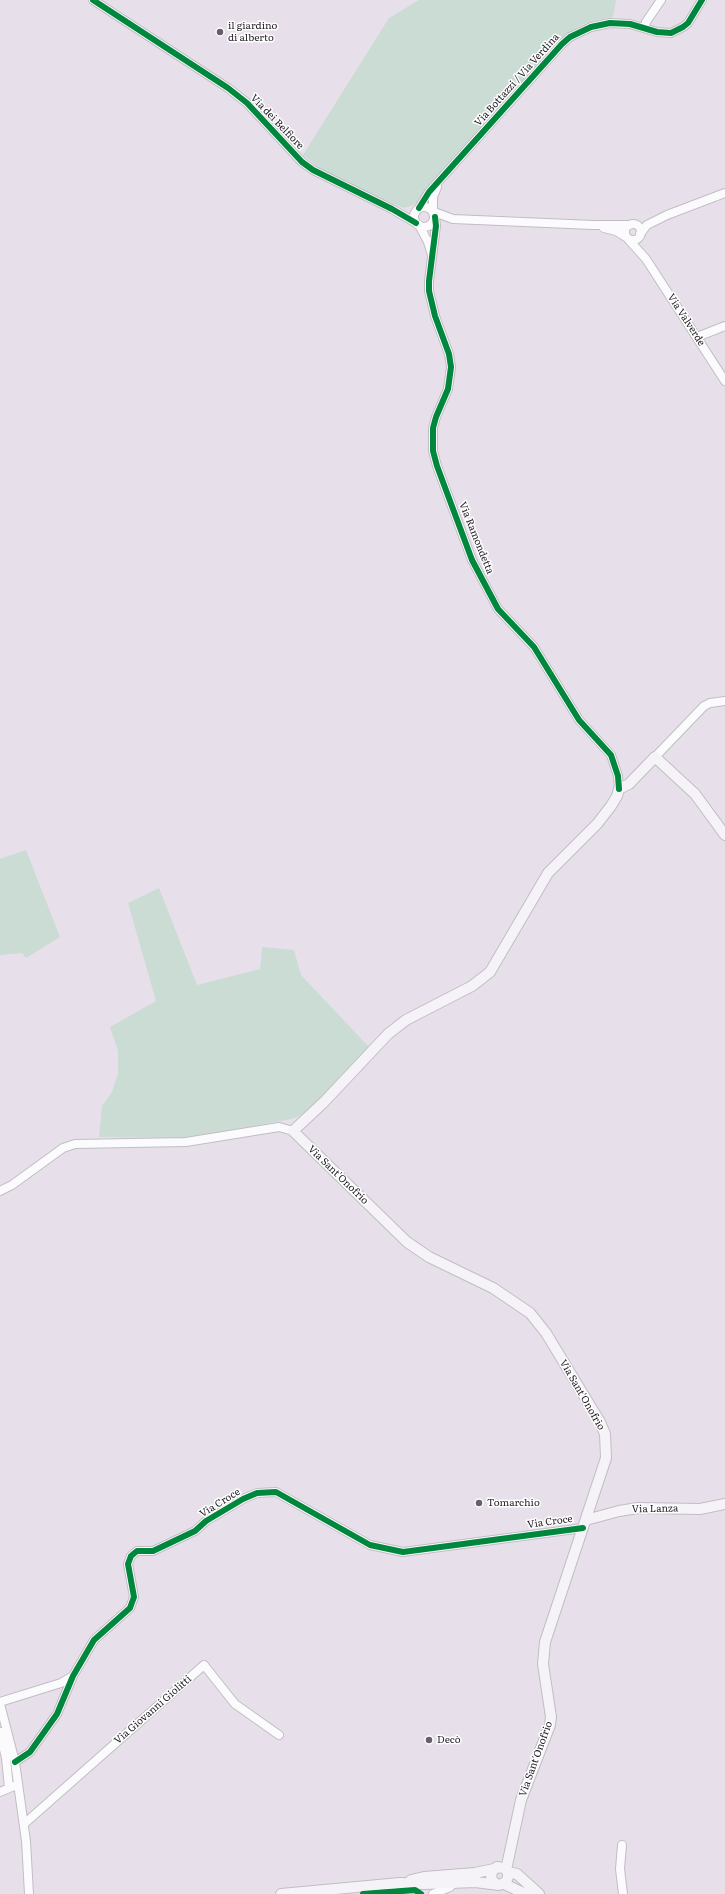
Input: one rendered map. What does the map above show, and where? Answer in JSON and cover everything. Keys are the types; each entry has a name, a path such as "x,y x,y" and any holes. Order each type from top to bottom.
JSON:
{"main road":[{"path":"293,1131 324,1102 388,1034 418,1014 472,986 490,972 548,873 597,824 611,806 619,789 629,784 655,757 695,794 725,834"},
{"name":"Via Sant'Onofrio","path":"293,1131 407,1242 429,1257 493,1288 530,1313 546,1334 600,1422 605,1434 606,1458 544,1652 543,1664 552,1717 527,1780 511,1842"},
{"name":"Via Lanza","path":"585,1524 618,1511 638,1508 700,1509 725,1504"},
{"path":"504,1871 510,1854 511,1842"},
{"path":"499,1884 508,1878 504,1871 511,1842"},
{"path":"499,1884 490,1876 504,1871"},
{"path":"281,1894 396,1883 424,1877 504,1871 539,1894"},
{"path":"396,1883 425,1884 454,1882 499,1884 526,1894"}],"street":[{"name":"Via dei Belfiore","path":"93,0 228,88 247,103 302,162 313,170 392,209 417,224"},
{"path":"645,27 646,22 660,0"},
{"name":"Via Bottazzi / Via Verdina","path":"418,208 429,192 562,44 570,37 591,27 610,23 630,24 645,27 665,34 677,31 688,23 702,0"},
{"name":"Via Ramondetta","path":"441,180 433,197 433,260 429,281 430,297 435,316 445,339 451,367 448,389 433,428 433,451 437,466 472,560 498,609 534,647 579,720 611,756 618,776 619,789"},
{"path":"417,224 433,218 593,226 630,225 667,215 725,193"},
{"path":"392,209 403,211 425,206 433,218"},
{"path":"418,208 414,216 428,242 433,260"},
{"path":"627,238 634,240 640,235 647,225 667,215"},
{"path":"630,225 639,228 646,259"},
{"path":"627,238 625,231 630,225"},
{"path":"593,226 616,231 627,238 646,259"},
{"name":"Via Valverde","path":"646,259 725,381"},
{"path":"696,336 725,326"},
{"path":"655,757 704,706 710,703 725,701"},
{"path":"0,1191 12,1185 63,1148 75,1144 186,1142 279,1126 293,1131"},
{"name":"Via Croce","path":"15,1762 30,1752 57,1714 73,1676 94,1640 130,1608 134,1596 128,1560 134,1553 156,1550 195,1531 206,1521 238,1502 257,1493 270,1491 280,1494 364,1543 376,1548 395,1551 413,1551 585,1524"},
{"name":"Via Giovanni Giolitti","path":"24,1824 204,1665 235,1704 279,1735"},
{"path":"29,1894 24,1824 15,1762 0,1703 60,1683 73,1676"},
{"path":"0,1732 6,1758 9,1788"},
{"path":"0,1792 18,1784"},
{"path":"622,1845 620,1868 623,1894"},
{"path":"433,1894 450,1887 454,1882"},
{"path":"394,1894 396,1883"}],"green space":[{"path":"419,0 616,0 613,17 592,21 581,25 562,37 418,202 403,208 323,171 303,155 389,18"},
{"path":"26,850 60,937 26,958 22,953 0,955 0,859"},
{"path":"159,888 197,985 260,969 262,947 294,950 301,975 369,1047 316,1104 299,1116 291,1119 188,1138 99,1137 102,1106 112,1092 118,1073 118,1051 110,1027 156,1001 128,903"}],"cycle path":[{"path":"93,0 228,88 247,103 302,162 313,170 392,209 416,223"},
{"path":"419,208 429,192 562,44 570,37 591,27 610,23 630,24 657,32 671,33 688,23 702,0"},
{"path":"435,217 436,226 429,291 435,316 449,354 451,367 448,389 433,428 433,451 437,466 472,560 498,609 534,647 579,720 611,755 618,776 619,789"},
{"path":"15,1762 30,1752 57,1714 73,1676 94,1640 130,1608 134,1597 128,1564 131,1556 137,1551 153,1551 195,1531 206,1521 243,1499 257,1493 276,1492 370,1545 403,1552 583,1528"},
{"path":"363,1894 415,1890 421,1894"}],"place":[{"name":"il giardino di alberto","path":"220,32"},
{"name":"Tomarchio","path":"479,1503"},
{"name":"Decò","path":"429,1740"}]}
